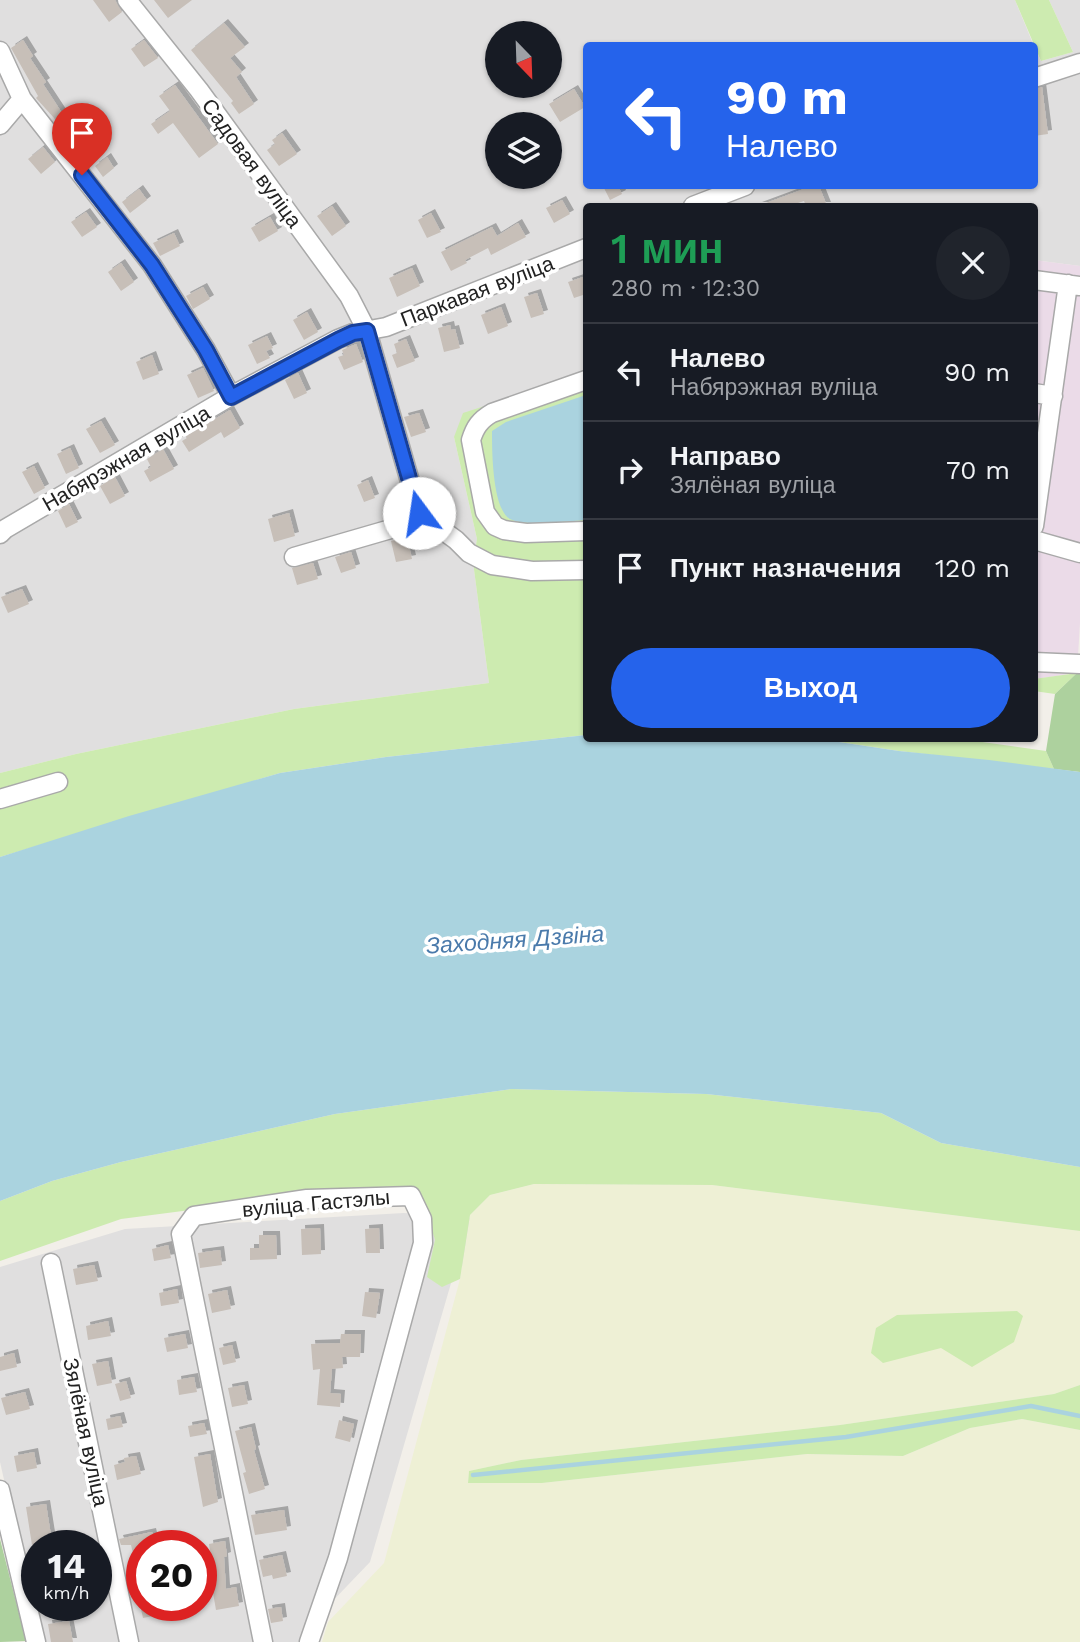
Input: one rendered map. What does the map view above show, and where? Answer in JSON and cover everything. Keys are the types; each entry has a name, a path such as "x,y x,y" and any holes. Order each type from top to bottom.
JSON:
{"street":[{"name":"Садовая вуліца","path":"127,0 199,90 349,296 367,331 419,513"},
{"path":"0,51 22,99 152,265 206,350 231,397"},
{"path":"1038,77 1080,63"},
{"path":"0,125 22,99"},
{"path":"701,203 737,189"},
{"name":"Паркавая вуліца","path":"367,331 386,327 583,249"},
{"path":"1038,280 1074,285 1053,396 1038,499"},
{"name":"Набярэжная вуліца","path":"2,532 231,397 338,340 353,333 367,331"},
{"path":"583,381 492,413 481,420 474,429 471,440 485,512 495,526 526,533 583,531"},
{"path":"1038,394 1053,396"},
{"path":"294,557 408,524 415,520 419,513 469,553 492,565 532,571 583,570"},
{"path":"1038,541 1080,553"},
{"path":"1038,662 1080,664"},
{"path":"0,799 58,782"},
{"name":"вуліца Гастэлы","path":"263,1642 181,1234 194,1216 307,1199 411,1195 422,1219 423,1242 338,1558 309,1642"},
{"name":"Зялёная вуліца","path":"51,1263 129,1642"},
{"path":"0,1490 36,1642"}],"shaded area":[{"path":"0,0 1015,0 1032,42 583,42 583,189 1038,189 1038,55 1041,61 1073,52 1049,0 1080,0 1080,266 1038,261 1038,203 583,203 583,374 454,437 477,539 473,562 489,683 294,709 76,754 0,773"},
{"path":"1038,261 1080,266 1080,623 1077,673 1038,679"},
{"path":"404,1213 512,1221 501,1265 456,1266 370,1562 301,1634 299,1642 41,1642 36,1621 112,1621 112,1530 21,1530 21,1554 0,1462 0,1267 125,1229"}],"green space":[{"path":"1015,0 1049,0 1073,52 1041,61 1038,42 1033,42"},
{"path":"583,374 583,735 386,757 280,773 0,857 0,773 76,754 294,709 489,683 473,562 477,539 454,437 463,413"},
{"path":"1077,673 1055,694 1038,692 1038,678"},
{"path":"1080,673 1080,772 1054,769 1046,751 1055,694"},
{"path":"839,742 982,742 1046,751 1054,769"},
{"path":"511,1089 706,1094 881,1113 941,1143 1080,1167 1080,1231 712,1185 534,1184 490,1195 470,1215 460,1279 442,1287 427,1277 435,1240 421,1194 369,1187 121,1219 0,1261 0,1201 52,1181 121,1162 335,1114"},
{"path":"534,1184 712,1185 1080,1231 1080,1385 1054,1394 840,1425 521,1460 469,1471 468,1483 542,1483 807,1454 903,1456 970,1428 1022,1419 1080,1430 1080,1642 322,1642 328,1622 384,1563 460,1279 470,1215 490,1195"},
{"path":"1017,1311 1023,1316 1014,1342 972,1367 941,1348 883,1363 871,1353 876,1328 897,1315"},
{"path":"1080,1385 1080,1430 1022,1419 970,1428 903,1456 807,1454 542,1483 468,1483 469,1471 521,1460 840,1425 1054,1394"},
{"path":"0,1539 26,1641 0,1642"}],"water":[{"path":"583,396 583,520 536,523 510,519 504,513 496,492 492,431 506,422"},
{"name":"Заходняя Дзвіна","path":"583,735 583,742 839,742 1080,772 1080,1167 941,1143 881,1113 706,1094 511,1089 335,1114 121,1162 52,1181 0,1201 0,857 129,816 280,773 386,757"}],"building":[{"path":"93,0 115,0 122,12 109,22"},
{"path":"154,0 192,0 168,18"},
{"path":"224,23 245,47 230,58 242,72 236,77 254,104 239,114 231,103 233,101 191,50"},
{"path":"23,40 33,56 30,58 46,82 43,84 62,113 66,111 76,129 65,136 54,118 36,98 38,96 11,48"},
{"path":"144,40 158,58 144,67 131,49"},
{"path":"175,85 218,144 199,158 173,123 158,134 151,124 170,111 159,96"},
{"path":"1042,87 1048,134 1038,135 1038,88"},
{"path":"574,89 583,108 562,121 562,112 554,112 549,104"},
{"path":"282,133 297,154 279,166 267,150 275,144 272,140"},
{"path":"43,147 55,162 41,174 28,159"},
{"path":"107,157 114,168 103,177 95,166"},
{"path":"139,189 147,200 130,213 122,202"},
{"path":"604,189 620,189 622,194 610,200"},
{"path":"804,189 820,189 826,203 804,201 766,203"},
{"path":"562,200 570,214 554,223 546,208"},
{"path":"332,206 346,226 332,236 317,216"},
{"path":"86,212 97,227 82,237 71,222"},
{"path":"431,213 441,232 427,238 418,220"},
{"path":"270,217 278,231 259,242 251,228"},
{"path":"518,223 526,237 491,255 488,248 451,271 441,252 492,227 497,236"},
{"path":"174,233 180,246 160,256 153,243"},
{"path":"121,263 134,282 121,291 108,272"},
{"path":"412,268 420,286 397,297 389,278"},
{"path":"583,277 583,295 574,298 568,282"},
{"path":"203,287 210,299 193,309 186,296"},
{"path":"537,293 544,314 531,318 524,297"},
{"path":"501,307 508,326 488,334 481,315"},
{"path":"307,312 318,332 304,340 293,320"},
{"path":"450,325 451,330 455,329 460,348 444,352 438,328"},
{"path":"267,336 273,348 266,351 270,358 257,364 248,345"},
{"path":"406,339 415,361 397,368 392,355 397,353 394,344"},
{"path":"356,344 363,362 344,370 338,357 344,355 342,350"},
{"path":"152,355 159,374 143,380 136,362"},
{"path":"203,368 214,391 198,398 187,375"},
{"path":"298,373 307,393 294,399 285,380"},
{"path":"230,410 240,428 224,438 221,432 189,452 182,441 186,436"},
{"path":"419,413 426,432 411,437 404,417"},
{"path":"101,421 115,445 100,453 86,429"},
{"path":"70,448 79,468 66,474 57,454"},
{"path":"163,449 174,469 150,482 144,471 151,467 147,459"},
{"path":"34,466 45,488 34,494 22,472"},
{"path":"115,477 125,496 110,504 100,486"},
{"path":"368,480 375,498 364,502 357,485"},
{"path":"69,504 78,522 66,528 58,511"},
{"path":"289,513 295,536 274,542 268,519"},
{"path":"407,537 412,559 396,562 391,541"},
{"path":"351,552 356,568 341,573 335,557"},
{"path":"313,563 318,579 297,585 292,568"},
{"path":"22,589 29,604 8,613 1,597"},
{"path":"320,1228 321,1254 302,1255 301,1229"},
{"path":"379,1228 380,1253 366,1253 365,1229"},
{"path":"259,1235 276,1235 277,1259 250,1260 250,1248 259,1248"},
{"path":"168,1245 171,1258 154,1261 152,1249"},
{"path":"220,1250 222,1265 200,1268 198,1253"},
{"path":"94,1265 98,1281 76,1285 73,1269"},
{"path":"177,1289 179,1303 161,1306 159,1293"},
{"path":"227,1290 231,1309 212,1313 208,1294"},
{"path":"365,1292 380,1293 376,1318 362,1316"},
{"path":"108,1321 111,1336 88,1340 86,1326"},
{"path":"185,1334 188,1348 167,1352 164,1338"},
{"path":"341,1334 361,1334 360,1357 342,1357 343,1368 332,1369 330,1393 341,1394 340,1407 317,1405 320,1369 313,1370 311,1344 340,1343"},
{"path":"232,1345 236,1362 223,1365 219,1348"},
{"path":"14,1353 17,1367 0,1371 0,1357"},
{"path":"108,1361 112,1383 97,1386 92,1364"},
{"path":"194,1377 197,1392 179,1395 177,1380"},
{"path":"126,1381 131,1398 120,1401 115,1384"},
{"path":"244,1385 248,1404 232,1407 228,1388"},
{"path":"25,1392 30,1409 6,1415 1,1398"},
{"path":"120,1416 123,1427 108,1430 106,1419"},
{"path":"339,1420 354,1424 350,1442 335,1438"},
{"path":"204,1423 207,1434 190,1437 188,1426"},
{"path":"251,1427 256,1449 254,1450 265,1489 249,1494 235,1431"},
{"path":"34,1452 37,1468 17,1472 14,1456"},
{"path":"210,1454 218,1502 203,1507 194,1457"},
{"path":"136,1456 141,1474 117,1480 114,1465 125,1462 124,1458"},
{"path":"46,1504 50,1530 30,1530 26,1507"},
{"path":"284,1510 287,1530 255,1535 251,1515"},
{"path":"126,1538 126,1545 121,1545 119,1539"},
{"path":"225,1541 226,1589 236,1587 239,1606 217,1610 217,1542"},
{"path":"282,1555 287,1576 273,1579 272,1575 263,1577 259,1560"},
{"path":"281,1607 283,1621 271,1623 268,1609"},
{"path":"69,1621 73,1642 51,1642 48,1624"}],"waterway":[{"path":"473,1475 846,1437 1031,1406 1080,1416"}],"route":[{"path":"82,175 168,288 231,397 338,340 353,333 367,331 419,513"}]}
